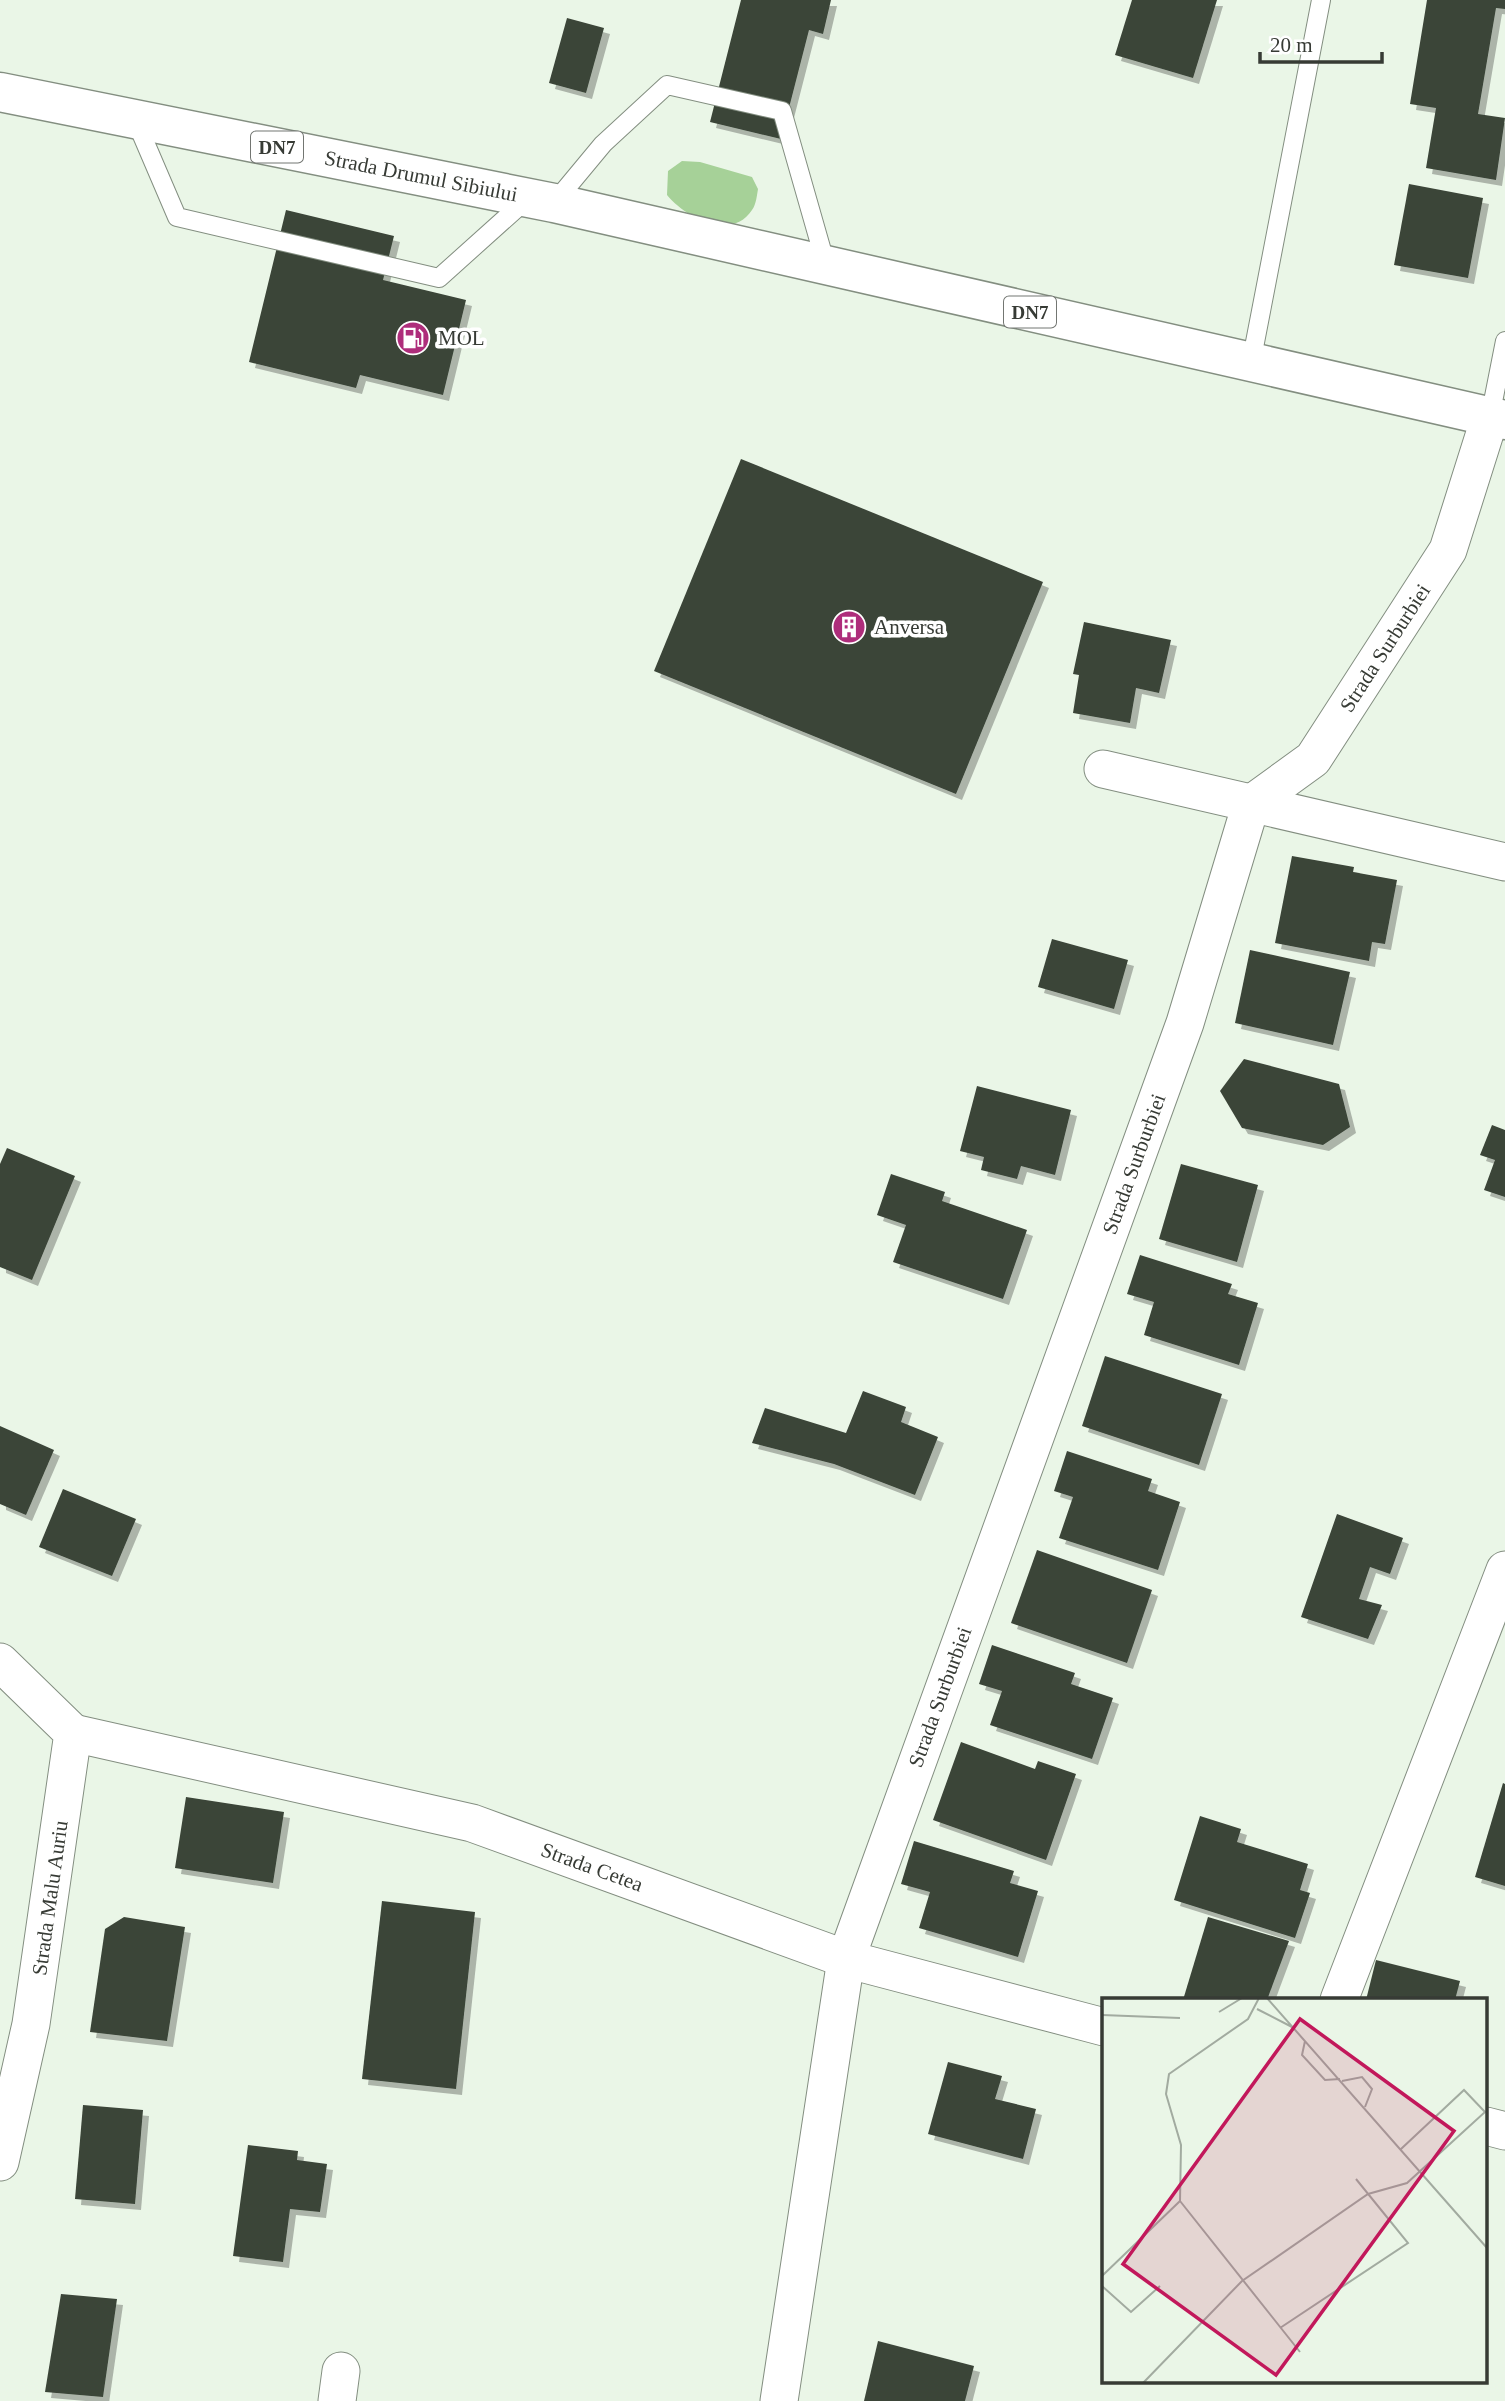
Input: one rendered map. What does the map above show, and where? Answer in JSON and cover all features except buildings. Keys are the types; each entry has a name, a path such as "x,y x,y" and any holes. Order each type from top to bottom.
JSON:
{"main road":[{"name":"Strada Drumul Sibiului","path":"0,92 541,201"},
{"name":"DN7","path":"541,201 1498,418"}],"street":[{"name":"Strada Surburbiei","path":"779,2401 846,1959 1185,1023 1251,804 1313,759 1448,550 1498,418"},
{"path":"1102,769 1505,862"},
{"path":"1340,1998 1505,1570"},
{"path":"0,1662 10,1675 74,1733"},
{"name":"Strada Cetea","path":"74,1733 472,1824 846,1959 1102,2025"},
{"name":"Strada Malu Auriu","path":"0,2162 31,2024 74,1733"},
{"path":"1488,2127 1505,2131"}],"lane":[{"path":"1251,363 1321,0"},
{"path":"135,119 177,217 439,278 541,201 667,85 782,111 826,265"},
{"path":"1498,418 1505,341"}],"green space":[{"path":"682,161 700,162 752,177 758,189 752,210 743,219 721,225 708,223 685,211 667,195 668,171"}],"place":[{"name":"MOL","path":"413,338"},
{"name":"Anversa","path":"849,627"}]}
